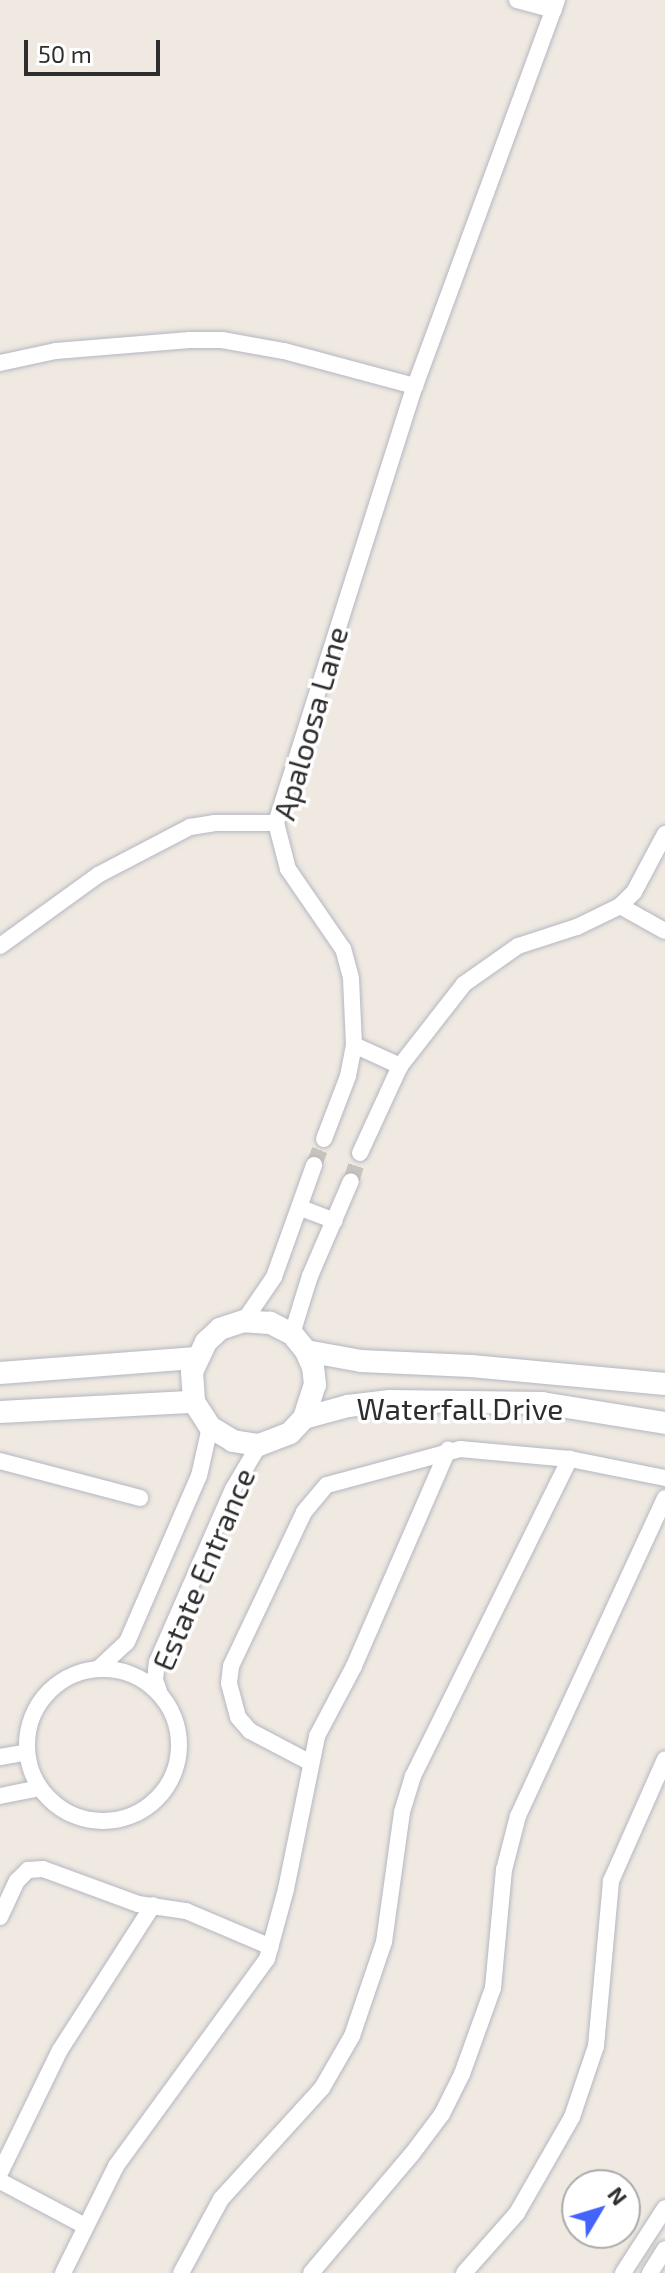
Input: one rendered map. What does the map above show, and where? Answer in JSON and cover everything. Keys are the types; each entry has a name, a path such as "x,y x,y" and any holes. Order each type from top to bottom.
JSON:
{"main road":[{"path":"244,1321 270,1323 299,1343 315,1385 304,1418 290,1433 259,1445 233,1441 210,1427 194,1402 192,1372 196,1358 206,1342 220,1329 244,1321"},
{"name":"Waterfall Drive","path":"299,1343 361,1361 471,1366 665,1384"},
{"path":"0,1373 196,1358"},
{"name":"Waterfall Drive","path":"304,1418 348,1406 390,1401 512,1402 542,1403 665,1423"},
{"path":"0,1412 194,1402"}],"street":[{"path":"517,0 556,5"},
{"name":"Apaloosa Lane","path":"324,1139 348,1076 354,1045 355,1011 348,960 288,869 276,823 415,386 556,5"},
{"path":"0,363 56,351 222,340 284,351 415,386"},
{"path":"0,946 98,875 190,827 214,823 276,823"},
{"path":"360,1153 400,1066 464,984 501,954 603,917 620,906 634,892 665,834"},
{"path":"620,906 665,931"},
{"path":"354,1045 400,1066"},
{"path":"244,1321 274,1277 314,1165"},
{"path":"299,1343 310,1276 351,1181"},
{"path":"301,1208 335,1221"},
{"name":"Estate Entrance","path":"99,1668 127,1642 199,1476 210,1427"},
{"name":"Estate Entrance","path":"160,1694 154,1673 162,1648 233,1489 259,1445"},
{"path":"311,1763 259,1737 238,1717 229,1683 231,1666 314,1496 327,1485 355,1474 448,1450 471,1448 570,1459 665,1478"},
{"path":"63,2273 124,2153 250,1984 271,1947 317,1736 354,1666 448,1450"},
{"path":"181,2273 221,2199 322,2088 352,2036 384,1942 402,1812 413,1776 570,1459"},
{"path":"0,1461 140,1498"},
{"path":"311,2273 405,2164 442,2114 462,2074 493,1988 504,1870 518,1816 665,1498"},
{"path":"99,1668 134,1675 160,1694 175,1720 179,1742 173,1774 155,1801 127,1817 95,1821 73,1815 55,1804 40,1788 27,1752 29,1726 40,1701 65,1678 99,1668"},
{"path":"0,1757 27,1752"},
{"path":"464,2273 517,2213 572,2117 596,2046 611,1881 665,1759"},
{"path":"0,1796 40,1788"},
{"path":"0,1917 17,1881 34,1869 60,1873 138,1904 186,1911 271,1947"},
{"path":"0,2173 60,2050 153,1905"},
{"path":"0,2181 85,2226"},
{"path":"623,2273 665,2208"},
{"path":"650,2273 665,2249"}],"tunnel":[{"path":"314,1165 324,1139"},
{"path":"351,1181 360,1153"}]}
